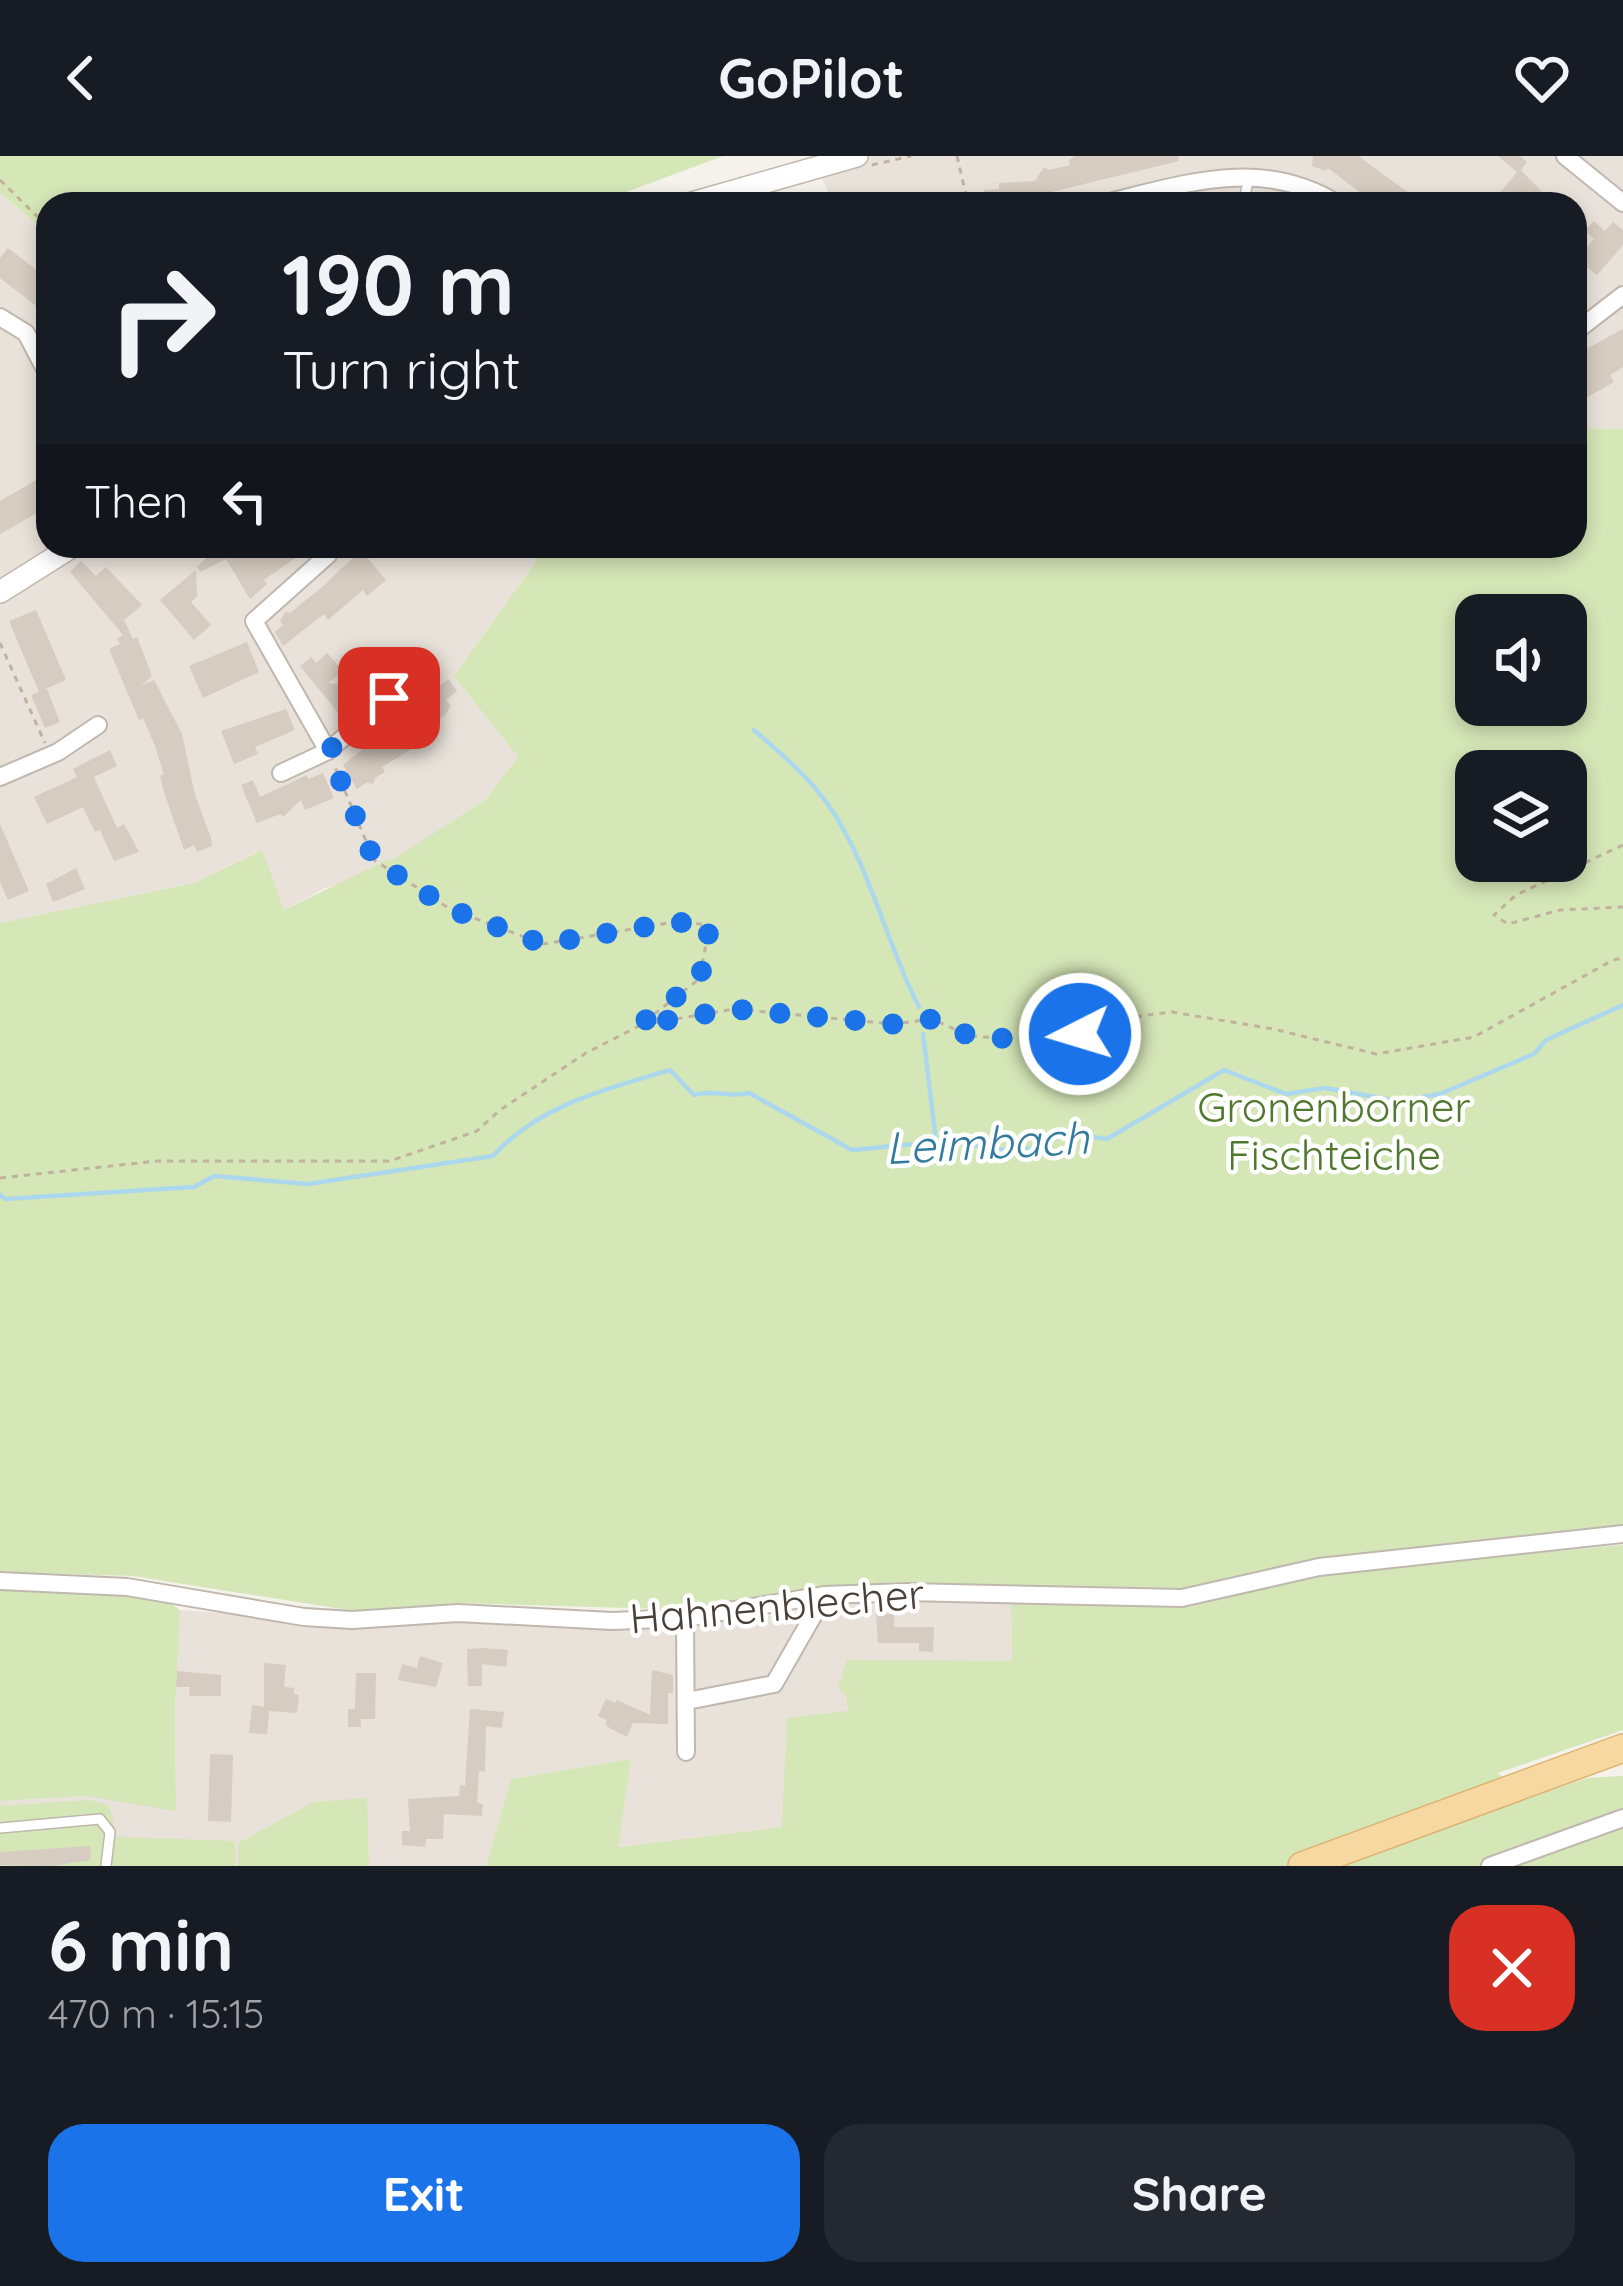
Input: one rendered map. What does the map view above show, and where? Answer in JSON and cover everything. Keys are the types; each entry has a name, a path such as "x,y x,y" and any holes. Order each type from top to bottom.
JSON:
{"main road":[{"path":"1302,1866 1623,1748"}],"street":[{"path":"722,192 806,162 857,156"},
{"path":"1565,156 1623,202"},
{"path":"1176,192 1250,173 1276,175 1317,192"},
{"path":"1587,323 1623,295"},
{"path":"0,317 26,333 36,352"},
{"path":"0,592 54,558"},
{"path":"325,558 254,621 328,751"},
{"path":"280,773 328,751 420,671"},
{"path":"0,777 51,755 98,724"},
{"name":"Hahnenblecher","path":"0,1581 127,1587 304,1617 352,1620 458,1613 612,1621 685,1618 824,1595 906,1592 1181,1598 1319,1567 1623,1534"},
{"path":"687,1701 774,1684 824,1595"},
{"path":"685,1618 686,1752"},
{"path":"1490,1866 1623,1818"}],"lane":[{"path":"1246,192 1250,173"},
{"path":"0,1828 100,1819 110,1832 106,1866"}],"path":[{"path":"957,156 965,192"},
{"path":"0,180 36,214"},
{"path":"0,643 51,755"},
{"path":"0,1178 157,1161 390,1161 477,1131 500,1110 586,1053 639,1025 700,979 710,925 674,922 543,944 450,909 374,860 328,751"},
{"path":"1623,845 1516,895 1494,915 1508,924 1560,910 1623,907"},
{"path":"639,1025 734,1009 893,1024 932,1019 970,1036 1026,1040 1080,1034 1126,1018 1172,1012 1376,1054 1474,1037 1623,958"}],"shaded area":[{"path":"813,156 1623,156 1623,429 1587,428 1587,192 828,192"},
{"path":"0,193 36,223 36,558 538,558 454,676 518,757 486,799 370,876 325,888 284,910 261,850 194,883 0,923"},
{"path":"866,1602 1011,1602 1012,1662 846,1696 848,1711 782,1827 617,1847 631,1761 511,1779 486,1866 369,1866 366,1799 313,1802 238,1843 238,1866 0,1866 0,1801 86,1796 176,1810 180,1610 690,1627"}],"green space":[{"path":"0,156 723,156 626,192 36,192 36,223 0,193"},
{"name":"Gronenborner Fischteiche","path":"1587,428 1623,429 1623,1526 1180,1591 894,1582 805,1591 697,1610 456,1603 361,1612 133,1576 0,1572 0,923 194,883 262,850 284,910 393,860 486,799 518,757 454,676 538,558 1587,558"},
{"path":"1623,1545 1623,1730 1498,1773 1525,1799 1587,1778 1623,1776 1623,1866 486,1866 511,1779 631,1759 618,1847 782,1827 787,1718 848,1711 846,1696 838,1688 847,1660 1012,1661 1011,1602 1189,1607 1325,1573"},
{"path":"0,1590 158,1595 180,1610 176,1811 86,1796 0,1801"},
{"path":"367,1798 369,1866 238,1866 238,1843 313,1802"},
{"path":"89,1800 109,1805 117,1837 235,1841 235,1866 0,1866 0,1806"}],"building":[{"path":"1075,156 1178,156 1179,161 1052,192 984,192 999,189 999,183 1035,181 1044,167 1070,165"},
{"path":"1313,156 1358,156 1408,192 1359,192 1328,168 1312,166"},
{"path":"1498,156 1520,156 1527,162 1521,170 1542,192 1501,192 1517,172"},
{"path":"1594,221 1605,231 1613,222 1623,230 1623,245 1597,275 1587,267 1587,247 1594,239 1587,229"},
{"path":"8,248 36,270 36,306 0,278 0,258"},
{"path":"1623,329 1623,367 1610,375 1614,382 1587,397 1587,348"},
{"path":"36,480 36,514 0,534 0,501"},
{"path":"206,558 295,558 264,580 267,584 250,599 226,559 200,572 197,567"},
{"path":"353,558 368,558 386,580 367,596 363,590 328,620 324,614 283,646 275,632 283,625 285,612 290,613"},
{"path":"81,561 96,576 106,567 142,605 124,620 133,639 137,637 152,676 141,686 154,680 182,734 212,846 197,852 194,845 184,850 164,792 155,746 109,649 120,644 117,638 123,635 70,572"},
{"path":"196,570 197,596 191,602 211,625 194,640 160,600"},
{"path":"36,610 66,680 43,690 47,689 60,722 45,728 31,695 39,692 9,621"},
{"path":"247,642 259,672 203,698 189,666"},
{"path":"327,653 343,671 328,683 356,687 364,703 344,720 300,666 311,657 316,663"},
{"path":"448,679 457,691 446,700 451,706 444,716 413,737 418,745 382,767 385,772 373,784 367,782 357,789 343,765 388,737 385,732 418,711 415,707"},
{"path":"286,709 295,730 255,747 258,754 234,764 221,731"},
{"path":"110,750 117,766 94,777 117,828 124,824 139,852 114,861 83,807 47,824 34,797 77,777 73,769"},
{"path":"323,773 334,798 305,810 301,800 283,817 257,823 241,785 253,780 260,797 307,775 308,779"},
{"path":"0,824 29,891 8,900 0,882"},
{"path":"76,868 85,889 53,902 46,884"},
{"path":"876,1614 894,1614 894,1627 934,1627 933,1652 919,1651 919,1643 878,1643"},
{"path":"467,1649 508,1650 506,1667 482,1664 482,1686 468,1686"},
{"path":"420,1656 443,1663 436,1687 398,1680 402,1664 417,1668"},
{"path":"264,1663 286,1665 284,1687 294,1688 299,1695 297,1713 269,1711 267,1734 249,1733 252,1705 264,1707"},
{"path":"652,1670 673,1675 668,1724 633,1723 627,1737 611,1729 598,1716 606,1699 650,1715"},
{"path":"177,1671 221,1675 221,1696 189,1696 190,1687 176,1687"},
{"path":"356,1673 376,1673 375,1719 361,1719 361,1727 348,1727 348,1709 355,1709"},
{"path":"470,1709 504,1712 502,1728 486,1726 485,1772 479,1771 477,1803 483,1804 482,1816 444,1814 443,1839 426,1839 425,1847 402,1845 402,1831 410,1831 408,1799 459,1796 460,1785 465,1786"},
{"path":"210,1754 233,1755 231,1822 208,1821"},
{"path":"90,1846 91,1860 52,1866 0,1865 0,1852"}],"waterway":[{"path":"754,730 811,783 842,827 919,1007"},
{"name":"Leimbach","path":"0,1195 5,1199 194,1187 214,1176 308,1184 493,1156 552,1111 670,1070 694,1095 749,1093 852,1150 945,1141 1011,1151 1043,1147 1064,1133 1107,1139 1224,1070 1286,1094 1325,1088 1398,1101 1440,1094 1534,1054 1546,1040 1623,1005"},
{"path":"923,1034 936,1141"}],"route":[{"path":"389,698 328,751 374,860 450,909 543,944 674,922 710,925 700,979 639,1025 734,1009 893,1024 932,1019 970,1036 1026,1040 1080,1034"}]}
